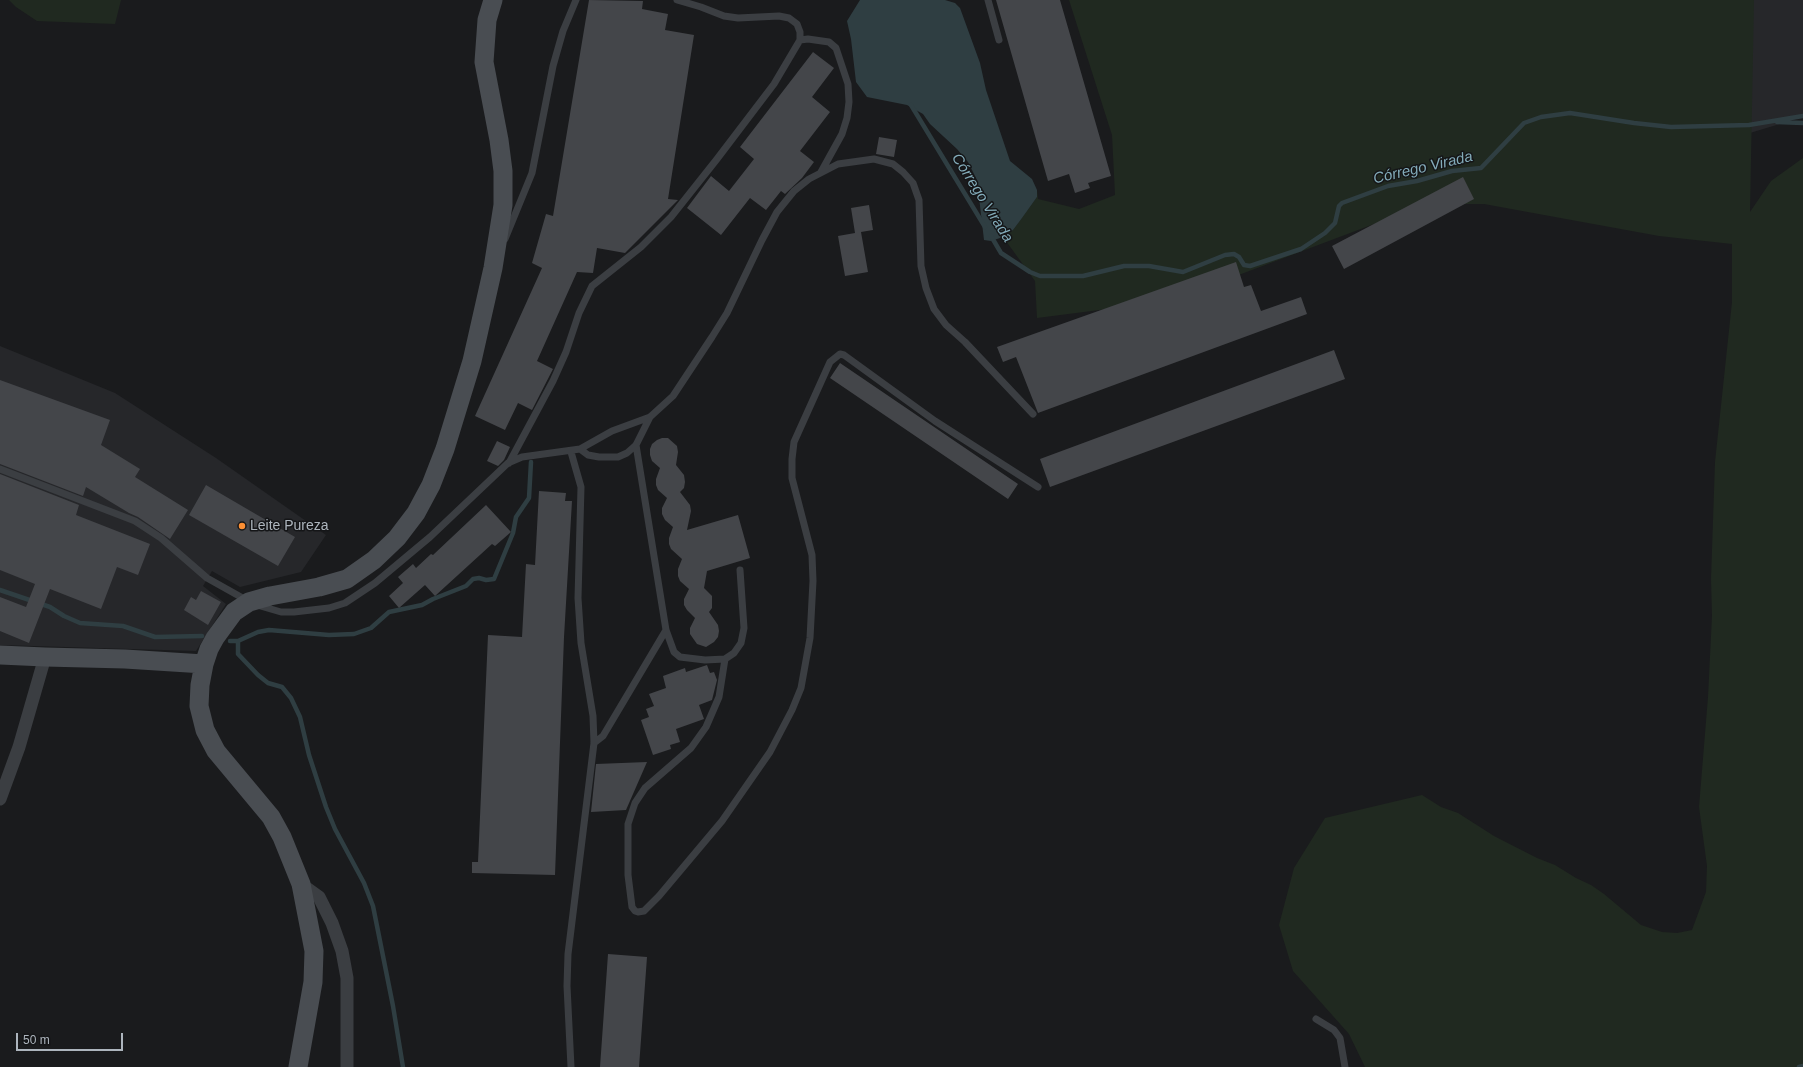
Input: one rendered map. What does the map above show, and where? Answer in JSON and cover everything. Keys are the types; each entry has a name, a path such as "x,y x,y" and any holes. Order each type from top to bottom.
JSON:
{"street":[{"path":"298,1067 313,982 314,952 301,884 282,837 271,817 216,751 205,730 199,706 200,686 204,664 214,638 234,612 249,602 270,596 319,587 348,579 374,560 397,538 416,513 431,485 445,449 472,361 494,268 503,205 499,140 484,62 487,20 493,0"},
{"path":"0,654 204,664"},
{"path":"0,798 19,747 45,657"},
{"path":"301,884 319,896 342,950 347,978 347,1067"}],"lane":[{"path":"494,268 532,173 553,66 563,31 576,0"},
{"path":"0,469 135,521 161,538 207,578 249,602 281,612 329,608 345,603 375,583 430,537 508,463 553,381 566,352 579,313 592,286 641,247 670,217 718,159 774,84 800,40 800,32 797,24 789,18 779,16 738,18 724,16 677,0"},
{"path":"988,0 999,40"},
{"path":"800,40 808,39 828,42 836,48 848,84 849,102 847,118 842,134 821,172"},
{"path":"580,450 588,455 599,457 618,456 627,453 636,445 650,418 673,396 712,337 726,313 777,212 794,191 821,172 838,164 874,159 893,164 904,172 913,183 919,200 921,266 926,288 934,309 946,325 965,342 1033,414"},
{"path":"725,659 719,697 706,727 691,748 645,788 635,803 628,824 628,875 632,907 634,911 644,911 659,896 722,821 770,752 792,710 801,688 810,638 813,581 812,555 792,478 792,459 794,442 830,362 840,354 844,355 935,421 1038,487"},
{"path":"508,463 522,457 580,450 612,431 650,418"},
{"path":"636,445 666,630 674,652 680,657 705,660 725,659 734,653 741,643 744,628 740,570"},
{"path":"571,452 581,487 578,598 581,643 593,716 594,743 568,954 566,986 571,1067"},
{"path":"594,743 603,736 666,630"},
{"path":"1316,1020 1334,1030 1340,1038 1345,1067"}],"shaded area":[{"path":"9,0 121,0 115,24 37,21 16,7"},
{"path":"1069,0 1754,0 1750,212 1771,181 1803,158 1803,1067 1365,1067 1349,1034 1293,971 1279,925 1294,868 1325,818 1422,795 1441,807 1458,813 1494,836 1537,858 1555,865 1591,885 1641,925 1662,932 1677,933 1692,930 1706,892 1707,866 1699,807 1708,697 1712,616 1711,579 1715,462 1732,302 1732,244 1659,236 1484,204 1427,204 1236,276 1154,303 1037,318 1035,281 1003,237 1013,230 1037,197 1037,190 1038,199 1079,209 1115,195 1112,135"},
{"path":"1685,0 1803,0 1803,117 1730,139"},
{"path":"0,346 115,393 216,458 326,535 301,572 240,587 212,571 203,586 226,604 196,651 0,645"}],"water":[{"path":"860,0 945,0 955,3 960,8 980,63 986,90 1010,161 1032,179 1037,190 1037,197 1022,218 1013,230 1003,237 991,241 984,240 977,180 968,162 957,149 930,124 923,114 907,105 867,97 856,82 851,39 847,21"}],"building":[{"path":"589,0 643,1 642,9 668,14 665,30 694,35 668,199 678,200 625,253 597,248 593,273 577,272 537,361 553,369 532,410 518,403 505,430 475,416 542,268 532,263 546,214 553,216"},
{"path":"996,0 1060,0 1111,176 1088,183 1090,188 1075,193 1069,174 1048,181"},
{"path":"813,52 834,68 812,97 830,112 800,151 814,162 802,178 785,194 781,191 766,210 750,198 721,235 687,208 711,176 729,191 754,159 740,147"},
{"path":"879,137 897,140 894,157 876,154"},
{"path":"1463,177 1474,199 1344,269 1332,246"},
{"path":"869,205 873,230 861,232 868,272 845,276 838,236 855,233 851,208"},
{"path":"1236,262 1244,287 1251,285 1261,311 1301,297 1307,314 1038,413 1016,357 1003,362 997,347"},
{"path":"1334,350 1345,379 1050,487 1040,459"},
{"path":"840,363 1018,484 1008,499 830,378"},
{"path":"0,380 110,420 101,445 140,469 135,477 188,510 170,539 138,517 86,487 83,496 0,464"},
{"path":"662,438 668,438 677,446 678,452 676,465 684,475 685,482 684,488 680,492 690,505 691,511 687,530 738,515 750,558 707,571 704,588 712,596 712,608 709,612 718,625 719,631 718,637 714,642 706,647 697,644 690,634 690,628 695,618 684,605 684,599 689,589 680,581 678,576 678,569 682,559 671,549 669,538 673,527 665,520 662,514 662,508 667,498 658,490 656,485 656,479 660,468 652,461 650,449 652,444"},
{"path":"497,441 510,447 504,460 498,466 487,461"},
{"path":"0,474 79,505 76,515 150,544 138,575 117,567 101,609 50,589 29,643 0,631 0,597 26,607 35,584 0,570"},
{"name":"Leite Pureza","path":"206,485 295,537 278,566 189,515"},
{"path":"539,491 566,493 565,501 572,501 564,637 555,875 472,873 472,862 478,862 488,635 522,637 526,564 535,565"},
{"path":"486,505 511,532 495,546 492,544 435,596 425,585 399,608 389,596 403,583 398,577 413,564 416,568 431,554 433,555"},
{"path":"201,591 221,602 208,625 184,610 191,597 196,600"},
{"path":"707,665 710,673 714,672 717,680 712,700 699,705 704,719 676,729 680,742 670,745 671,749 653,755 641,720 649,717 646,709 654,706 649,694 666,688 663,676 685,668 686,672"},
{"path":"647,762 626,810 591,812 596,764"},
{"path":"608,954 647,957 639,1067 600,1067"}],"waterway":[{"name":"Córrego Virada","path":"911,105 985,227"},
{"name":"Córrego Virada","path":"991,236 1001,253 1030,272 1040,276 1083,276 1124,266 1149,266 1183,272 1225,255 1234,254 1239,257 1244,265 1250,266 1301,249 1325,233 1335,223 1339,206 1342,203 1388,186 1417,181 1452,171 1481,168 1524,123 1541,117 1570,113 1671,127 1749,125 1803,116"},
{"path":"1777,122 1803,123"},
{"name":"Córrego Virada","path":"230,641 238,641 258,632 269,630 329,635 354,634 371,628 389,612 422,605 466,586 473,579 494,579 513,533 516,517 529,498 531,462"},
{"name":"Córrego Virada","path":"0,590 50,607 64,616 80,623 123,626 155,637 202,636"},
{"path":"238,641 238,654 268,683 282,687 291,698 300,717 309,755 326,807 335,829 364,883 373,906 393,1006 403,1067"},
{"path":"1799,1067 1803,1066"}],"place":[{"name":"Leite Pureza","path":"242,526"}]}
